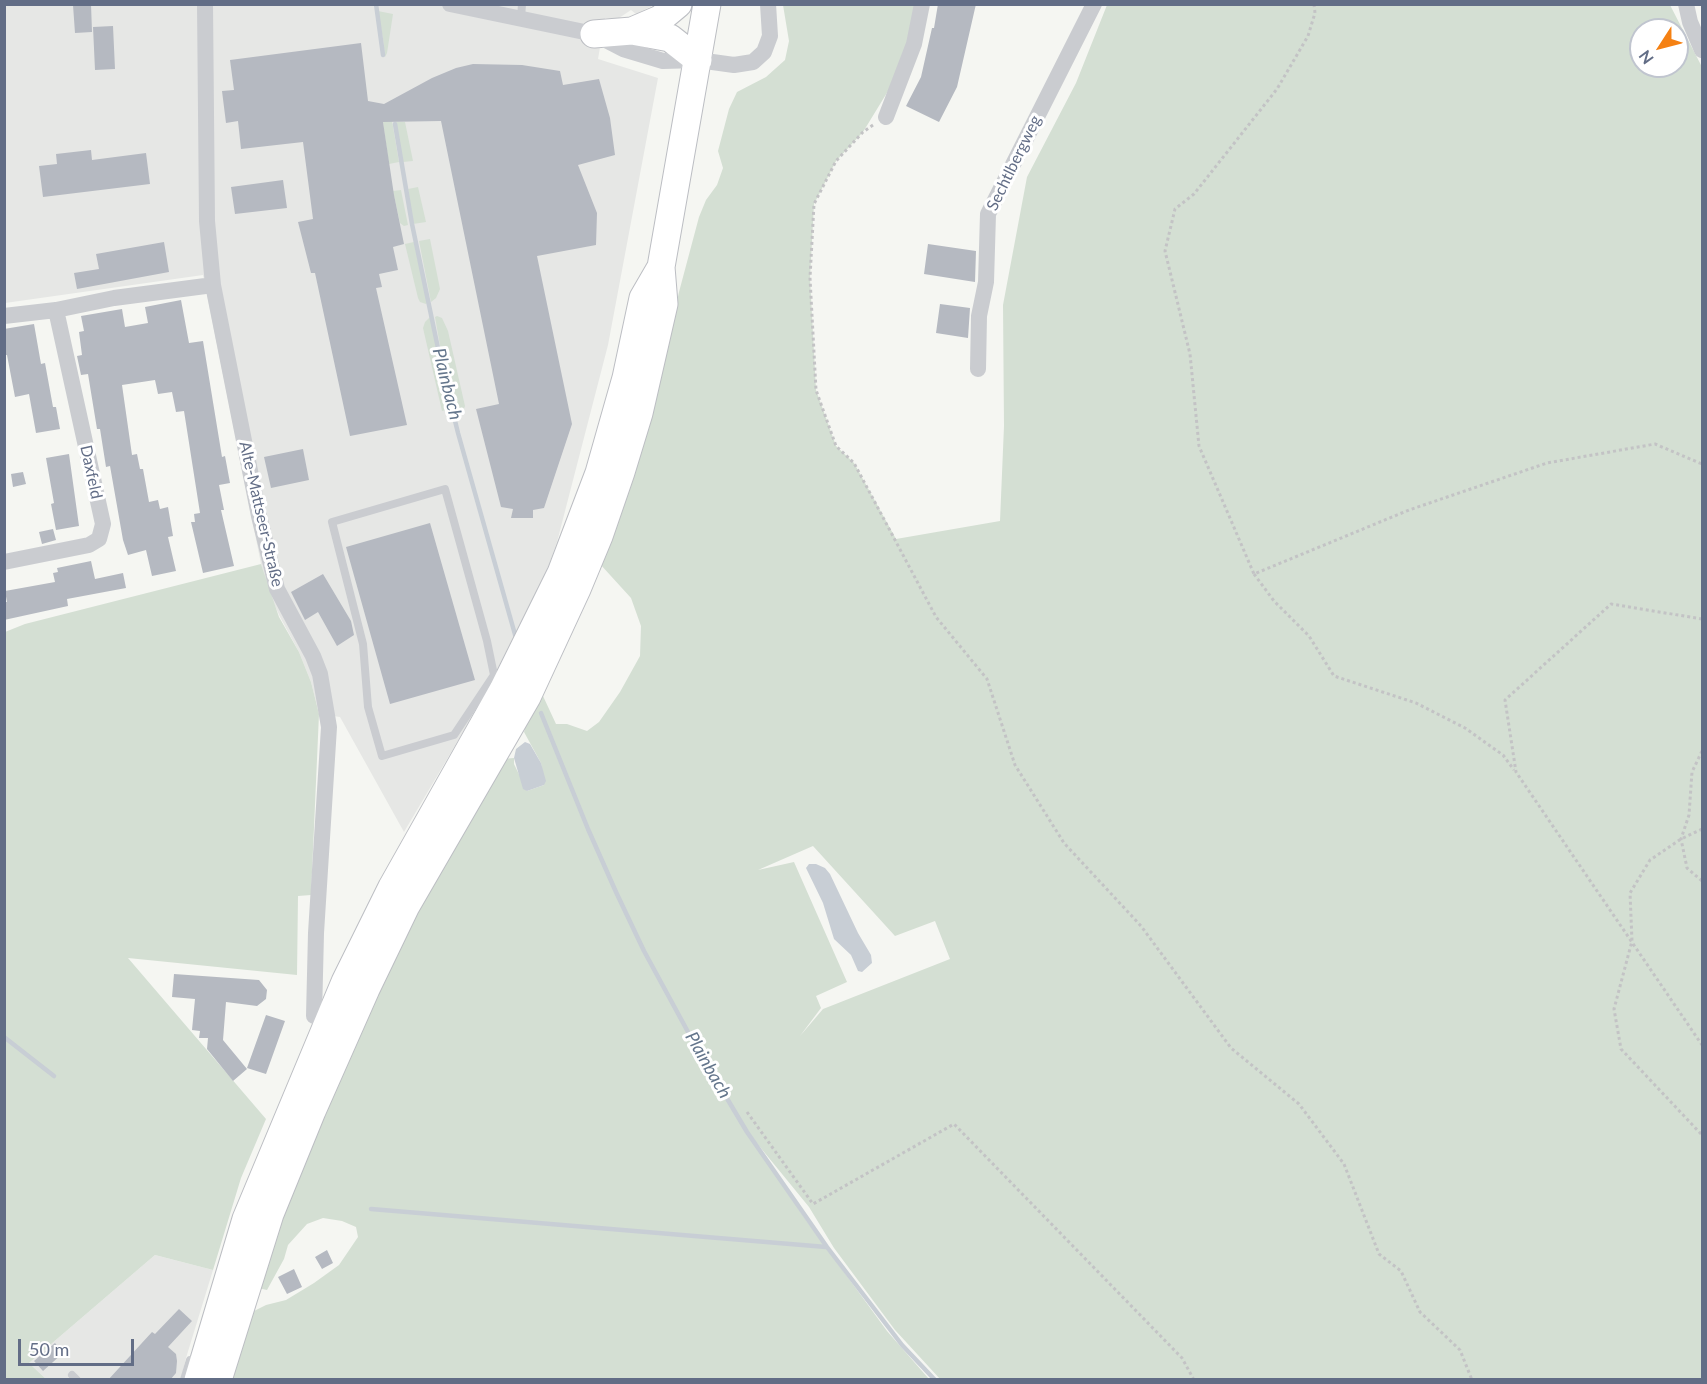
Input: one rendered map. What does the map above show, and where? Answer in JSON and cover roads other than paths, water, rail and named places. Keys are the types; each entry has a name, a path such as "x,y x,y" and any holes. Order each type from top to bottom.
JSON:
{"main road":[{"path":"632,31 660,19 678,4"},
{"path":"218,1380 270,1214 366,989 406,906 527,697 578,588 599,536 627,452 664,304 661,267 707,4"},
{"path":"594,34 632,31 670,39 698,60"},
{"path":"198,1380 246,1219 345,982 392,887 537,626 561,573 599,472 626,378 643,298 661,267"}],"street":[{"name":"Alte-Mattseer-Straße","path":"205,4 207,221 213,285 259,516 277,589 313,656 324,693 329,727 316,933 314,1016"},
{"path":"450,4 522,11 594,34 623,49 663,61 698,60 734,65 753,62 764,52 770,36 768,4"},
{"path":"886,117 914,44 922,4"},
{"name":"Sechtlbergweg","path":"978,369 979,316 986,282 988,214 1094,4"},
{"path":"1686,4 1690,22 1702,50"},
{"path":"4,316 213,285"},
{"name":"Daxfeld","path":"4,562 88,545 99,539 103,524 56,309"}],"lane":[{"path":"445,489 487,641 494,675 454,735 382,756 368,707 363,644 332,522 445,489"},
{"path":"184,1380 194,1346"}],"waterway":[{"name":"Plainbach","path":"376,4 383,55"},
{"name":"Plainbach","path":"395,124 412,224 443,372 516,638"},
{"name":"Plainbach","path":"541,713 616,892 644,951 694,1043 747,1132 827,1247 902,1345 935,1380"},
{"path":"4,1037 54,1076"},
{"path":"371,1209 826,1247"}]}
